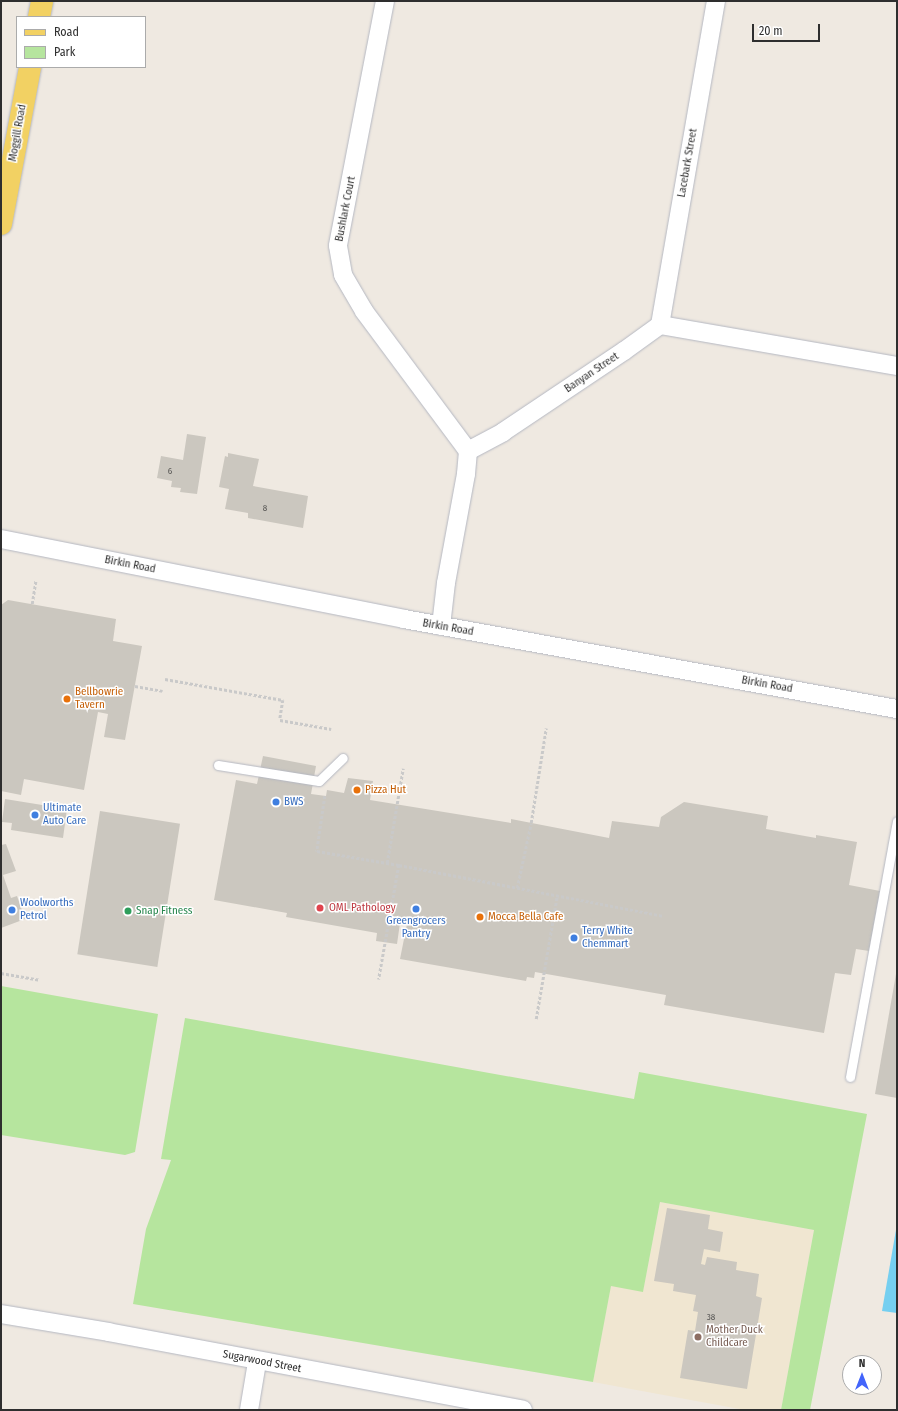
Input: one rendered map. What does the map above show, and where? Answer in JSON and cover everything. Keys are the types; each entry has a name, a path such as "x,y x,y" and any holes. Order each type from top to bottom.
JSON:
{"main road":[{"path":"39,16 42,1"},
{"name":"Moggill Road","path":"1,224 30,68"}],"street":[{"name":"Bushlark Court","path":"385,1 338,246 343,275 364,311 468,452"},
{"name":"Lacebark Street","path":"660,325 716,1"},
{"name":"Banyan Street","path":"468,452 503,432 660,325"},
{"path":"660,325 897,366"},
{"path":"441,626 446,583 466,474 468,452"},
{"name":"Birkin Road","path":"1,539 441,626 897,709"},
{"name":"Sugarwood Street","path":"1,1314 108,1332 257,1362 523,1410"},
{"path":"249,1410 257,1362"}],"lane":[{"path":"218,765 319,781 344,758"},
{"path":"850,1077 897,821"}],"path":[{"path":"32,604 36,580"},
{"path":"165,679 284,700 280,720 331,729"},
{"path":"135,686 163,691"},
{"path":"517,888 531,823 546,728"},
{"path":"387,863 403,768"},
{"path":"319,781 326,794 317,851 399,865 663,916"},
{"path":"379,979 399,865"},
{"path":"536,1019 557,896"},
{"path":"1,973 39,980"}],"shaded area":[{"name":"Mother Duck Childcare","path":"660,1202 814,1230 781,1410 745,1410 593,1382 611,1285 643,1291"}],"green space":[{"path":"1,986 158,1014 135,1152 125,1155 1,1135"},
{"path":"185,1018 634,1099 639,1072 867,1114 810,1410 781,1410 814,1230 660,1202 643,1292 611,1286 593,1382 133,1304 146,1229 171,1160 161,1159"}],"water":[{"path":"897,1224 897,1313 882,1311"}],"building":[{"path":"187,434 206,437 197,494 180,492 181,488 171,487 172,481 157,478 161,456 183,460"},
{"path":"228,453 259,459 253,486 308,496 303,528 248,518 248,513 225,509 229,489 219,487 225,456 228,457"},
{"name":"Bellbowrie Tavern","path":"8,600 116,619 113,641 142,646 125,740 104,737 108,714 98,712 84,790 24,779 21,795 1,791 1,605"},
{"path":"263,756 316,766 311,794 326,796 327,790 344,793 348,778 373,781 370,800 511,823 511,819 609,838 612,821 659,827 661,817 684,802 768,816 766,829 816,838 816,835 857,842 849,885 880,891 869,951 856,949 851,975 835,973 824,1033 664,1005 666,995 535,972 534,978 527,977 526,981 400,959 407,924 400,923 397,944 376,941 377,933 286,917 287,913 214,900 236,780 257,784"},
{"name":"Ultimate Auto Care","path":"5,799 67,809 63,838 11,830 12,823 2,822"},
{"path":"100,811 180,824 157,967 77,954"},
{"path":"6,844 16,871 3,875 11,898 17,896 25,919 1,928 1,845"},
{"path":"897,974 897,1098 875,1094"},
{"path":"667,1208 710,1215 708,1229 723,1232 720,1252 704,1249 701,1264 705,1265 707,1257 737,1262 736,1270 759,1274 756,1296 762,1298 747,1389 680,1378 688,1330 695,1331 698,1312 693,1311 696,1295 673,1291 674,1284 654,1281"}],"place":[{"name":"Bellbowrie Tavern","path":"67,699"},
{"name":"Pizza Hut","path":"357,790"},
{"name":"BWS","path":"276,802"},
{"name":"Ultimate Auto Care","path":"35,815"},
{"name":"OML Pathology","path":"320,908"},
{"name":"Greengrocers Pantry","path":"416,909"},
{"name":"Woolworths Petrol","path":"12,910"},
{"name":"Snap Fitness","path":"128,911"},
{"name":"Mocca Bella Cafe","path":"480,917"},
{"name":"Terry White Chemmart","path":"574,938"},
{"name":"Mother Duck Childcare","path":"698,1337"}]}
